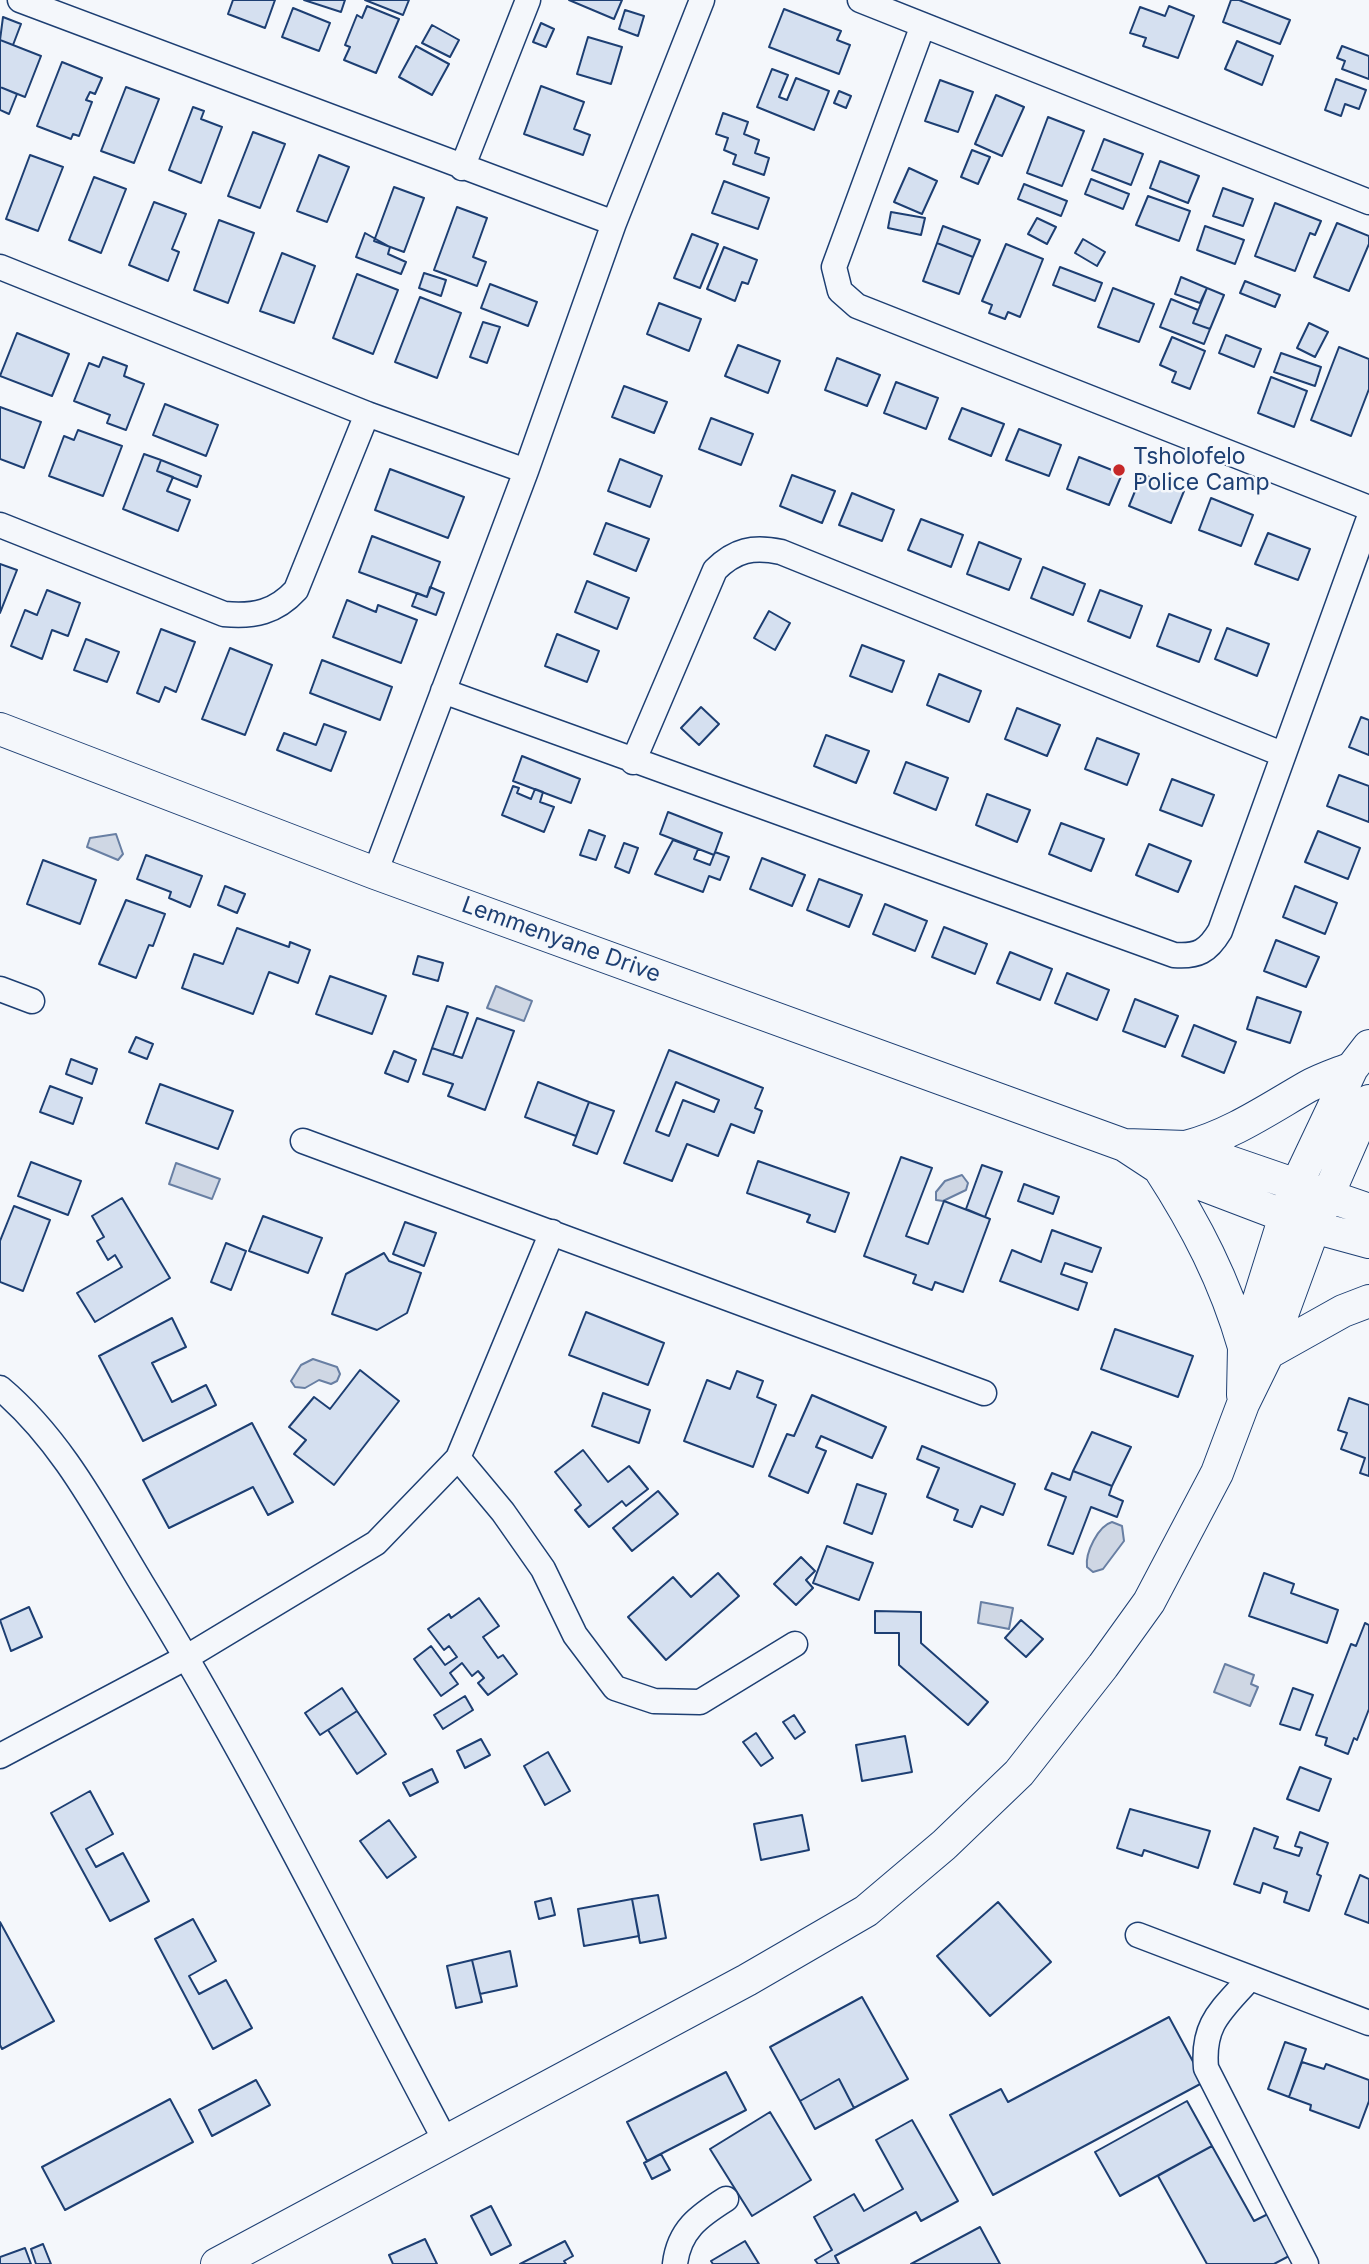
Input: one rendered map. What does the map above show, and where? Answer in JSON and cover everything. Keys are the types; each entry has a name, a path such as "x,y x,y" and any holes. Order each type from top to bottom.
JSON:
{"street":[{"path":"20,0 614,223"},
{"path":"462,168 528,0"},
{"path":"375,873 526,471 614,223 702,0"},
{"path":"860,0 1369,202"},
{"path":"923,25 834,267 840,291 857,306 1369,508"},
{"path":"0,267 367,414 526,471"},
{"path":"0,525 224,614 245,616 266,612 283,604 296,590 367,414"},
{"path":"443,691 633,762 1174,955 1189,956 1203,953 1220,931 1369,518"},
{"path":"633,762 715,570 730,555 747,549 781,552 1282,754"},
{"name":"Lemmenyane Drive","path":"0,729 375,873 1124,1145"},
{"path":"0,989 33,1001"},
{"path":"1124,1145 1186,1147 1214,1140 1361,1057"},
{"path":"218,2264 747,1980 866,1911 944,1845 1019,1773 1103,1666 1149,1602 1217,1474 1243,1404 1285,1216 1297,1184 1361,1057"},
{"path":"1256,1350 1369,1101"},
{"path":"303,1141 984,1393"},
{"path":"1124,1145 1159,1168 1314,1227 1369,1242"},
{"path":"1186,1147 1369,1210"},
{"path":"1159,1168 1189,1214 1256,1350"},
{"path":"0,1756 187,1657 376,1543 458,1458 552,1232"},
{"path":"1256,1350 1369,1301"},
{"path":"0,1388 30,1413 71,1467 187,1657 446,2142"},
{"path":"458,1458 503,1512 543,1569 575,1635 615,1688 654,1701 700,1702 795,1644"},
{"path":"1138,1935 1369,2023"},
{"path":"1250,1978 1212,2021 1204,2043 1206,2068 1306,2264"},
{"path":"675,2264 678,2245 695,2219 726,2199"}],"shaded area":[{"path":"116,834 123,854 118,860 87,847 90,838"},
{"path":"496,986 532,1001 524,1021 487,1008"},
{"path":"176,1163 220,1179 212,1199 169,1184"},
{"path":"962,1175 968,1183 966,1190 943,1201 936,1200 936,1192 945,1181"},
{"path":"313,1359 337,1367 340,1374 337,1381 331,1384 319,1380 305,1388 295,1387 291,1381 301,1365"},
{"path":"1112,1522 1122,1526 1124,1541 1103,1569 1093,1572 1087,1567 1090,1548 1097,1534"},
{"path":"981,1602 1013,1608 1009,1629 978,1623"},
{"path":"1225,1664 1254,1675 1251,1684 1258,1687 1250,1706 1214,1692"}],"building":[{"path":"233,0 275,0 265,28 228,14"},
{"path":"304,0 345,0 341,12"},
{"path":"365,0 409,0 403,15"},
{"path":"569,0 622,0 614,19"},
{"path":"1231,0 1239,0 1290,20 1280,44 1223,22"},
{"path":"367,6 399,19 376,73 344,60 350,47 345,45 357,15 362,18"},
{"path":"1169,6 1194,16 1178,58 1143,46 1146,38 1130,33 1140,7 1165,16"},
{"path":"293,8 330,23 319,51 282,37"},
{"path":"784,9 841,31 837,40 850,45 839,74 769,47"},
{"path":"625,10 644,16 638,36 619,29"},
{"path":"3,17 21,24 13,45 0,40"},
{"path":"541,23 554,29 546,47 533,42"},
{"path":"432,25 459,40 450,57 422,43"},
{"path":"588,37 622,47 611,84 577,74"},
{"path":"0,40 41,56 25,97 0,87"},
{"path":"1237,41 1273,56 1262,85 1225,69"},
{"path":"416,46 449,64 432,95 399,77"},
{"path":"1342,46 1369,56 1369,79 1342,69 1345,61 1337,58"},
{"path":"62,62 102,78 95,94 90,92 86,100 92,102 79,136 73,134 71,139 37,126"},
{"path":"772,69 788,75 779,97 787,100 796,78 829,91 814,130 757,107"},
{"path":"1336,79 1366,90 1359,109 1345,104 1341,116 1325,110"},
{"path":"940,80 973,92 958,132 925,121"},
{"path":"541,86 584,102 574,129 590,135 583,155 524,134"},
{"path":"0,87 17,94 9,114 0,110"},
{"path":"126,87 159,99 134,163 101,151"},
{"path":"839,91 851,96 846,108 834,103"},
{"path":"996,95 1024,107 1002,156 975,144"},
{"path":"193,107 204,111 201,119 222,127 201,183 169,170"},
{"path":"723,113 748,122 744,134 759,140 755,153 769,158 764,175 733,164 736,155 724,150 728,138 716,134"},
{"path":"1048,117 1084,131 1062,186 1027,173"},
{"path":"253,132 285,144 260,208 228,196"},
{"path":"1104,139 1143,154 1131,185 1092,170"},
{"path":"972,150 990,157 978,184 961,177"},
{"path":"30,155 63,167 38,231 6,219"},
{"path":"319,155 349,167 327,222 297,211"},
{"path":"1160,161 1199,176 1188,203 1150,188"},
{"path":"909,168 937,181 922,214 894,202"},
{"path":"94,177 126,189 101,253 69,240"},
{"path":"1091,179 1129,194 1123,209 1085,194"},
{"path":"724,181 769,198 758,229 712,213"},
{"path":"1024,184 1067,201 1061,216 1018,199"},
{"path":"394,187 424,198 404,252 374,241"},
{"path":"1223,188 1253,199 1243,226 1213,216"},
{"path":"1148,196 1190,211 1179,241 1136,225"},
{"path":"154,202 186,214 172,249 179,252 168,281 129,265"},
{"path":"1275,203 1321,221 1315,235 1310,233 1295,271 1255,256"},
{"path":"457,207 487,218 473,257 486,262 477,286 434,270"},
{"path":"891,212 925,218 921,235 888,228"},
{"path":"1037,218 1056,227 1047,244 1028,234"},
{"path":"219,220 254,233 228,303 194,290"},
{"path":"1337,223 1369,236 1369,244 1349,291 1314,277"},
{"path":"943,226 980,240 973,257 937,243"},
{"path":"1205,226 1244,240 1235,264 1197,250"},
{"path":"365,233 390,247 388,254 406,262 401,274 356,257"},
{"path":"692,234 718,244 700,288 674,278"},
{"path":"1083,239 1105,252 1097,266 1075,253"},
{"path":"937,243 973,257 959,294 923,281"},
{"path":"1006,244 1043,259 1020,317 1008,312 1005,319 989,313 992,305 982,301"},
{"path":"724,247 757,260 748,284 742,282 735,301 707,289"},
{"path":"282,253 315,266 294,323 260,311"},
{"path":"1060,267 1102,283 1095,301 1053,285"},
{"path":"424,273 446,280 441,296 419,288"},
{"path":"357,274 398,290 373,354 333,338"},
{"path":"1181,277 1207,288 1200,303 1175,294"},
{"path":"1245,281 1280,295 1275,307 1240,293"},
{"path":"490,284 537,302 528,326 481,308"},
{"path":"1113,288 1154,304 1139,342 1098,327"},
{"path":"1207,288 1224,295 1210,329 1193,323"},
{"path":"420,297 461,313 437,378 395,362"},
{"path":"1171,299 1198,310 1193,323 1210,329 1204,344 1160,327"},
{"path":"659,303 701,319 689,351 647,334"},
{"path":"483,322 500,327 487,363 470,357"},
{"path":"1309,323 1328,332 1315,357 1297,348"},
{"path":"17,333 69,354 52,396 0,376"},
{"path":"1226,335 1261,349 1254,367 1219,353"},
{"path":"1172,337 1205,351 1190,389 1172,382 1176,372 1160,365"},
{"path":"738,345 780,361 768,393 725,376"},
{"path":"1339,347 1369,359 1369,389 1351,436 1311,420"},
{"path":"1281,353 1321,367 1315,386 1274,372"},
{"path":"103,357 127,366 124,376 144,384 126,430 107,423 110,415 74,401 89,363 99,367"},
{"path":"837,358 880,375 867,406 825,390"},
{"path":"1271,377 1307,391 1294,427 1258,413"},
{"path":"896,382 938,398 926,429 884,413"},
{"path":"624,386 667,402 654,433 612,417"},
{"path":"165,404 218,425 206,456 153,435"},
{"path":"0,407 41,422 24,468 0,459"},
{"path":"962,408 1004,424 991,456 949,439"},
{"path":"711,418 753,434 741,465 699,449"},
{"path":"1019,429 1061,445 1049,476 1006,460"},
{"path":"78,430 122,446 103,496 49,476 64,436 74,440"},
{"path":"144,454 161,460 157,471 173,477 167,491 190,500 178,531 123,509"},
{"path":"1079,457 1122,474 1109,505 1067,489"},
{"path":"620,459 662,476 650,507 608,491"},
{"path":"161,460 201,476 197,487 157,471"},
{"path":"390,469 464,497 448,538 375,510"},
{"path":"1142,474 1184,491 1171,523 1129,506"},
{"path":"792,475 835,491 822,523 780,506"},
{"path":"852,493 894,510 882,541 839,525"},
{"path":"1211,498 1253,515 1241,546 1199,530"},
{"path":"921,519 963,535 951,567 908,550"},
{"path":"606,523 649,539 636,571 594,554"},
{"path":"1268,533 1310,549 1298,580 1255,564"},
{"path":"372,536 440,562 427,597 359,572"},
{"path":"979,542 1021,559 1009,590 967,574"},
{"path":"0,564 17,570 0,613"},
{"path":"1043,567 1085,584 1073,615 1031,598"},
{"path":"587,581 629,598 617,629 575,612"},
{"path":"430,587 444,593 436,615 412,606 417,593 427,597"},
{"path":"47,590 80,603 68,636 52,630 42,659 11,646 25,610 37,615"},
{"path":"1100,590 1142,606 1130,638 1088,621"},
{"path":"347,600 376,612 378,605 417,620 401,663 333,637"},
{"path":"769,611 790,623 775,650 754,638"},
{"path":"1169,614 1211,630 1199,662 1157,646"},
{"path":"1227,628 1269,644 1257,676 1215,659"},
{"path":"161,629 195,642 176,692 165,687 159,702 137,693"},
{"path":"557,634 599,651 587,682 545,666"},
{"path":"86,639 119,652 107,682 74,670"},
{"path":"862,645 904,661 892,692 850,676"},
{"path":"230,648 272,665 245,735 202,719"},
{"path":"322,660 392,687 380,720 310,693"},
{"path":"939,674 981,691 969,722 927,705"},
{"path":"701,707 719,724 699,745 681,728"},
{"path":"1017,708 1060,725 1047,756 1005,739"},
{"path":"1361,717 1369,720 1369,755 1349,747"},
{"path":"324,724 346,732 331,771 277,750 284,733 316,745"},
{"path":"826,735 869,751 856,783 814,766"},
{"path":"1097,738 1139,754 1127,785 1085,769"},
{"path":"522,756 580,779 571,803 513,781"},
{"path":"906,762 948,778 936,810 894,793"},
{"path":"1339,775 1369,786 1369,822 1327,806"},
{"path":"1172,779 1214,795 1202,826 1160,810"},
{"path":"513,786 519,788 517,793 531,799 535,789 543,792 540,802 554,807 544,832 502,815"},
{"path":"987,794 1030,810 1017,842 976,825"},
{"path":"668,812 722,833 714,855 660,834"},
{"path":"1061,823 1104,839 1091,871 1049,854"},
{"path":"589,830 605,836 596,860 580,855"},
{"path":"1318,831 1360,848 1348,879 1305,862"},
{"path":"673,840 698,849 694,859 710,865 715,852 729,857 720,880 709,876 703,892 655,874"},
{"path":"624,843 638,848 629,873 615,867"},
{"path":"1149,844 1191,861 1178,892 1136,875"},
{"path":"146,855 202,876 190,907 169,898 171,892 137,879"},
{"path":"762,858 805,875 792,906 750,889"},
{"path":"43,860 96,880 80,924 27,904"},
{"path":"819,879 862,895 849,927 807,910"},
{"path":"225,886 245,894 237,913 218,905"},
{"path":"1295,886 1337,903 1325,934 1283,917"},
{"path":"126,900 165,914 153,946 149,945 136,978 99,964"},
{"path":"885,904 927,921 915,951 873,934"},
{"path":"944,927 987,944 975,974 932,957"},
{"path":"237,928 289,947 290,942 310,950 298,983 269,972 253,1014 182,988 194,954 223,964"},
{"path":"1276,940 1319,957 1306,987 1264,971"},
{"path":"1010,952 1052,969 1040,1000 997,983"},
{"path":"418,956 443,963 438,981 413,974"},
{"path":"1067,973 1109,990 1097,1020 1055,1003"},
{"path":"330,976 386,996 372,1034 316,1014"},
{"path":"1257,997 1301,1012 1290,1043 1247,1029"},
{"path":"1135,999 1178,1016 1165,1047 1123,1031"},
{"path":"447,1006 468,1013 453,1055 432,1048"},
{"path":"477,1018 514,1031 485,1110 448,1096 453,1084 423,1074 432,1048 462,1058"},
{"path":"1194,1025 1236,1042 1224,1073 1182,1056"},
{"path":"136,1037 153,1044 147,1059 129,1052"},
{"path":"669,1050 763,1088 755,1108 762,1111 754,1133 731,1124 718,1156 687,1144 672,1181 624,1163","holes":["676,1082 719,1100 714,1112 683,1100 669,1136 656,1131"]},
{"path":"394,1051 416,1060 408,1082 385,1073"},
{"path":"71,1059 97,1069 92,1084 66,1074"},
{"path":"538,1082 589,1102 576,1136 525,1117"},
{"path":"160,1084 233,1111 218,1149 146,1123"},
{"path":"50,1086 82,1098 73,1124 40,1112"},
{"path":"589,1102 614,1111 597,1154 573,1145"},
{"path":"901,1157 932,1168 906,1236 928,1244 944,1201 990,1219 963,1292 935,1282 932,1290 913,1283 916,1275 864,1256"},
{"path":"758,1161 849,1193 835,1232 807,1222 810,1215 747,1193"},
{"path":"31,1162 81,1181 68,1215 18,1196"},
{"path":"982,1165 1002,1172 985,1217 966,1209"},
{"path":"1024,1184 1059,1197 1053,1214 1018,1201"},
{"path":"122,1198 170,1278 95,1322 77,1293 122,1267 115,1255 108,1260 97,1241 104,1237 92,1216"},
{"path":"14,1206 50,1220 23,1291 0,1282 0,1241"},
{"path":"263,1216 322,1238 308,1273 249,1251"},
{"path":"405,1222 436,1233 424,1266 393,1254"},
{"path":"1052,1230 1101,1248 1092,1272 1065,1263 1061,1274 1087,1283 1078,1310 1000,1281 1012,1250 1041,1262"},
{"path":"226,1243 246,1251 231,1290 211,1282"},
{"path":"384,1253 389,1261 421,1273 407,1313 377,1330 332,1314 346,1274"},
{"path":"586,1312 664,1343 648,1385 569,1355"},
{"path":"172,1318 186,1347 152,1363 172,1402 206,1385 216,1405 143,1441 99,1356"},
{"path":"1115,1329 1193,1356 1178,1397 1101,1369"},
{"path":"360,1370 399,1401 334,1485 294,1454 306,1440 289,1427 314,1397 330,1409"},
{"path":"737,1371 763,1381 757,1397 776,1405 753,1467 684,1441 707,1380 730,1389"},
{"path":"603,1393 650,1410 639,1443 592,1426"},
{"path":"812,1395 886,1427 872,1458 821,1436 816,1447 826,1451 808,1493 769,1476 787,1434 794,1436"},
{"path":"1349,1398 1369,1405 1369,1476 1360,1473 1365,1458 1341,1449 1347,1433 1338,1430"},
{"path":"252,1423 293,1502 268,1515 253,1487 169,1528 143,1480"},
{"path":"1092,1432 1131,1447 1112,1486 1073,1471"},
{"path":"922,1446 1015,1484 1003,1515 981,1506 972,1527 954,1520 958,1510 927,1497 939,1468 917,1459"},
{"path":"583,1450 608,1482 629,1466 648,1489 626,1506 622,1501 589,1527 575,1510 581,1505 555,1472"},
{"path":"1073,1471 1112,1486 1109,1495 1123,1501 1117,1517 1091,1507 1073,1554 1048,1545 1066,1497 1045,1489 1052,1473 1070,1480"},
{"path":"857,1484 886,1494 872,1534 844,1523"},
{"path":"658,1491 678,1514 632,1551 613,1528"},
{"path":"827,1546 873,1563 859,1600 813,1583"},
{"path":"801,1557 815,1571 806,1580 813,1588 796,1605 774,1584"},
{"path":"718,1573 739,1596 666,1660 628,1617 673,1577 691,1597"},
{"path":"1264,1573 1294,1584 1291,1593 1338,1610 1327,1643 1249,1616"},
{"path":"479,1598 499,1626 483,1637 498,1658 503,1655 517,1674 488,1695 478,1683 484,1678 478,1671 472,1676 462,1663 450,1673 458,1684 441,1696 414,1659 431,1646 445,1665 457,1657 449,1646 444,1650 428,1629 449,1614 451,1618"},
{"path":"29,1607 42,1637 11,1651 0,1620"},
{"path":"875,1611 921,1612 921,1643 988,1702 968,1725 899,1665 899,1633 875,1633"},
{"path":"1021,1620 1043,1639 1026,1657 1005,1638"},
{"path":"1365,1623 1369,1625 1369,1709 1357,1740 1354,1738 1348,1754 1325,1745 1327,1738 1316,1735 1351,1644 1356,1646"},
{"path":"342,1688 357,1711 320,1735 305,1713"},
{"path":"1293,1688 1313,1695 1300,1730 1280,1724"},
{"path":"465,1696 473,1710 443,1729 434,1715"},
{"path":"357,1711 386,1754 357,1774 328,1730"},
{"path":"794,1715 805,1732 795,1739 783,1722"},
{"path":"756,1733 773,1758 761,1766 743,1742"},
{"path":"905,1736 912,1772 862,1781 856,1745"},
{"path":"481,1739 490,1755 465,1768 457,1751"},
{"path":"548,1752 570,1791 545,1805 524,1766"},
{"path":"1300,1767 1331,1779 1319,1811 1287,1799"},
{"path":"432,1769 438,1782 410,1796 403,1783"},
{"path":"90,1791 113,1834 86,1849 96,1867 123,1853 149,1901 110,1921 51,1813"},
{"path":"1130,1809 1210,1831 1198,1868 1144,1850 1142,1856 1117,1848"},
{"path":"802,1815 809,1850 761,1860 754,1824"},
{"path":"389,1820 416,1857 387,1878 360,1841"},
{"path":"1254,1828 1278,1837 1274,1848 1299,1856 1302,1848 1295,1846 1300,1832 1328,1843 1317,1874 1321,1876 1309,1911 1284,1902 1287,1892 1263,1883 1260,1893 1234,1884"},
{"path":"1360,1875 1369,1879 1369,1923 1345,1914"},
{"path":"658,1895 666,1938 640,1943 632,1899"},
{"path":"551,1898 555,1915 539,1919 535,1902"},
{"path":"632,1899 639,1936 584,1946 578,1909"},
{"path":"998,1902 1051,1962 990,2016 937,1956"},
{"path":"193,1919 216,1961 189,1976 199,1994 226,1980 252,2028 213,2049 155,1939"},
{"path":"0,1922 54,2021 2,2049 0,2045"},
{"path":"510,1951 517,1986 480,1994 472,1960"},
{"path":"472,1960 482,2002 456,2008 447,1966"},
{"path":"862,1997 908,2079 854,2108 839,2079 800,2101 770,2047"},
{"path":"1169,2017 1204,2082 993,2195 950,2115 1001,2089 1008,2102"},
{"path":"1285,2042 1306,2049 1289,2097 1268,2089"},
{"path":"1302,2062 1324,2069 1326,2064 1369,2080 1369,2101 1359,2128 1310,2110 1311,2105 1289,2097"},
{"path":"726,2072 746,2110 647,2161 627,2122"},
{"path":"839,2079 854,2108 815,2129 800,2101"},
{"path":"256,2080 270,2105 212,2136 199,2110"},
{"path":"170,2099 193,2142 65,2210 42,2167"},
{"path":"1187,2101 1212,2146 1120,2196 1095,2152"},
{"path":"770,2112 811,2180 752,2216 710,2149"},
{"path":"912,2120 958,2201 921,2221 916,2212 835,2256 839,2264 818,2264 815,2260 832,2250 814,2217 854,2194 864,2211 903,2189 876,2140"},
{"path":"1212,2146 1254,2221 1268,2214 1291,2255 1274,2264 1207,2264 1158,2176"},
{"path":"661,2154 670,2170 652,2179 644,2163"},
{"path":"491,2206 511,2245 491,2255 471,2216"},
{"path":"980,2227 1000,2264 911,2264"},
{"path":"425,2239 437,2264 393,2264 389,2255"},
{"path":"565,2241 573,2256 564,2261 566,2264 520,2264"},
{"path":"745,2241 759,2264 713,2264 711,2261"},
{"path":"43,2244 51,2264 36,2264 31,2249"},
{"path":"25,2248 31,2264 0,2264 0,2257"}],"place":[{"name":"Tsholofelo Police Camp","path":"1119,470"}]}
